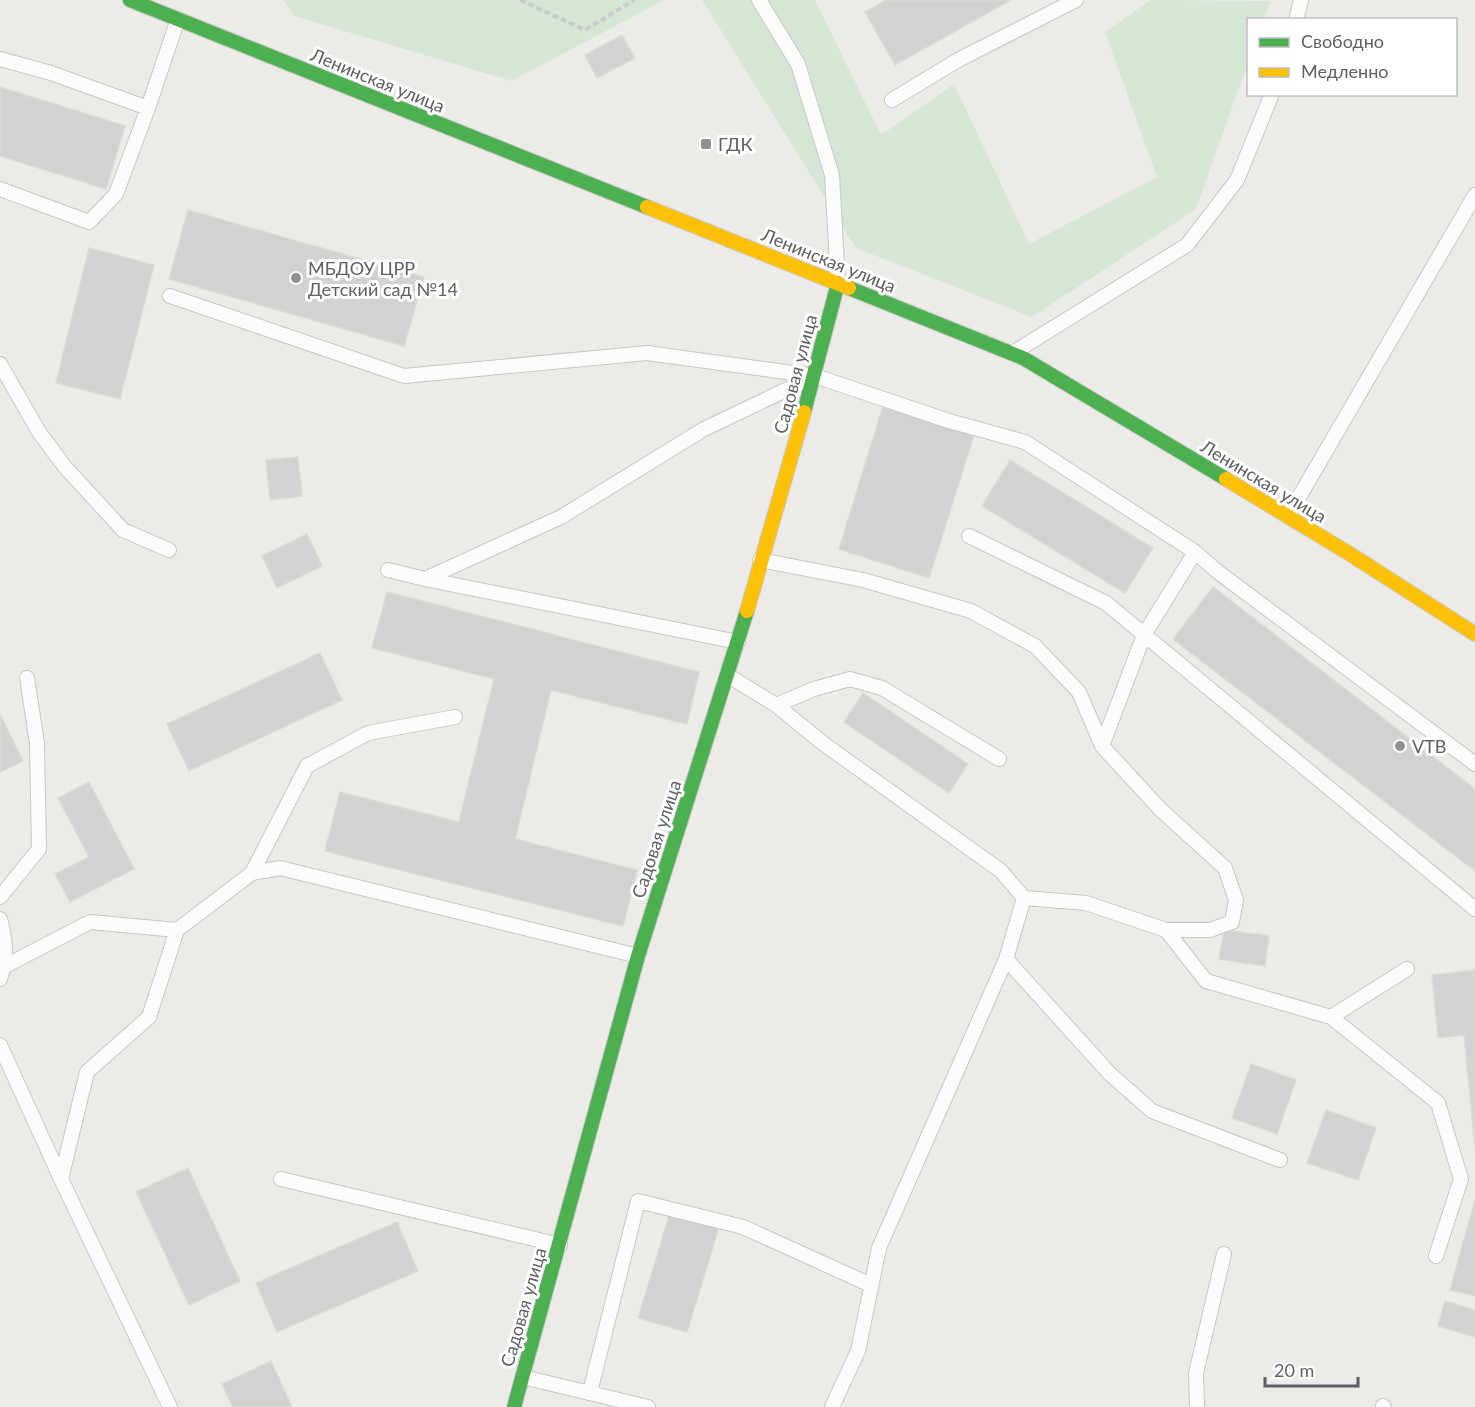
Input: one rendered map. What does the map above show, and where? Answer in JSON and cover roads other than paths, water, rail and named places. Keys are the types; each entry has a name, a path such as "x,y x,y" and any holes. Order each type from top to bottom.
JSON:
{"main road":[{"name":"Ленинская улица","path":"130,0 1012,353 1288,516 1475,634"},
{"name":"Садовая улица","path":"514,1407 638,956 738,642 815,376 838,283"}],"lane":[{"path":"759,0 798,64 832,175 838,283"},
{"path":"892,99 958,60 1076,0"},
{"path":"1296,18 1301,0"},
{"path":"0,189 89,222 116,194 178,19"},
{"path":"0,59 51,73 148,108"},
{"path":"1012,353 1187,244 1237,180 1271,96"},
{"path":"1288,516 1475,195"},
{"path":"170,296 404,376 647,353 815,376 949,421 1025,442 1195,552 1218,572 1475,764"},
{"path":"0,364 39,432 65,467 123,530 169,550"},
{"path":"425,579 561,517 704,429 815,376"},
{"path":"969,536 1106,603 1475,909"},
{"path":"1102,746 1144,635 1195,552"},
{"path":"727,675 776,705 824,744 1001,871 1024,898 1086,903 1166,930 1210,930 1232,921 1236,900 1225,868 1161,810 1102,746 1079,692 1035,646 971,611 863,580 760,560"},
{"path":"388,570 738,642"},
{"path":"0,897 39,849 37,743 27,678"},
{"path":"776,705 850,679 882,688 999,759"},
{"path":"61,1179 87,1072 149,1017 177,930 252,873 307,766 368,732 455,717"},
{"path":"252,873 280,868 638,956"},
{"path":"832,1407 858,1351 879,1248 1006,959 1024,898"},
{"path":"0,919 5,939 2,972"},
{"path":"2,972 90,922 177,930"},
{"path":"1166,930 1206,981 1331,1017 1438,1103 1461,1179 1436,1256"},
{"path":"1006,959 1110,1074 1152,1111 1280,1160"},
{"path":"1331,1017 1407,969"},
{"path":"0,1044 61,1179 170,1407"},
{"path":"281,1179 560,1245"},
{"path":"590,1392 638,1201 743,1227 871,1285"},
{"path":"1197,1407 1196,1373 1224,1254"},
{"path":"523,1377 648,1407"}],"place":[{"name":"ГДК","path":"706,144"},
{"name":"МБДОУ ЦРР Детский сад №14","path":"296,278"},
{"name":"VTB","path":"1400,746"}]}
